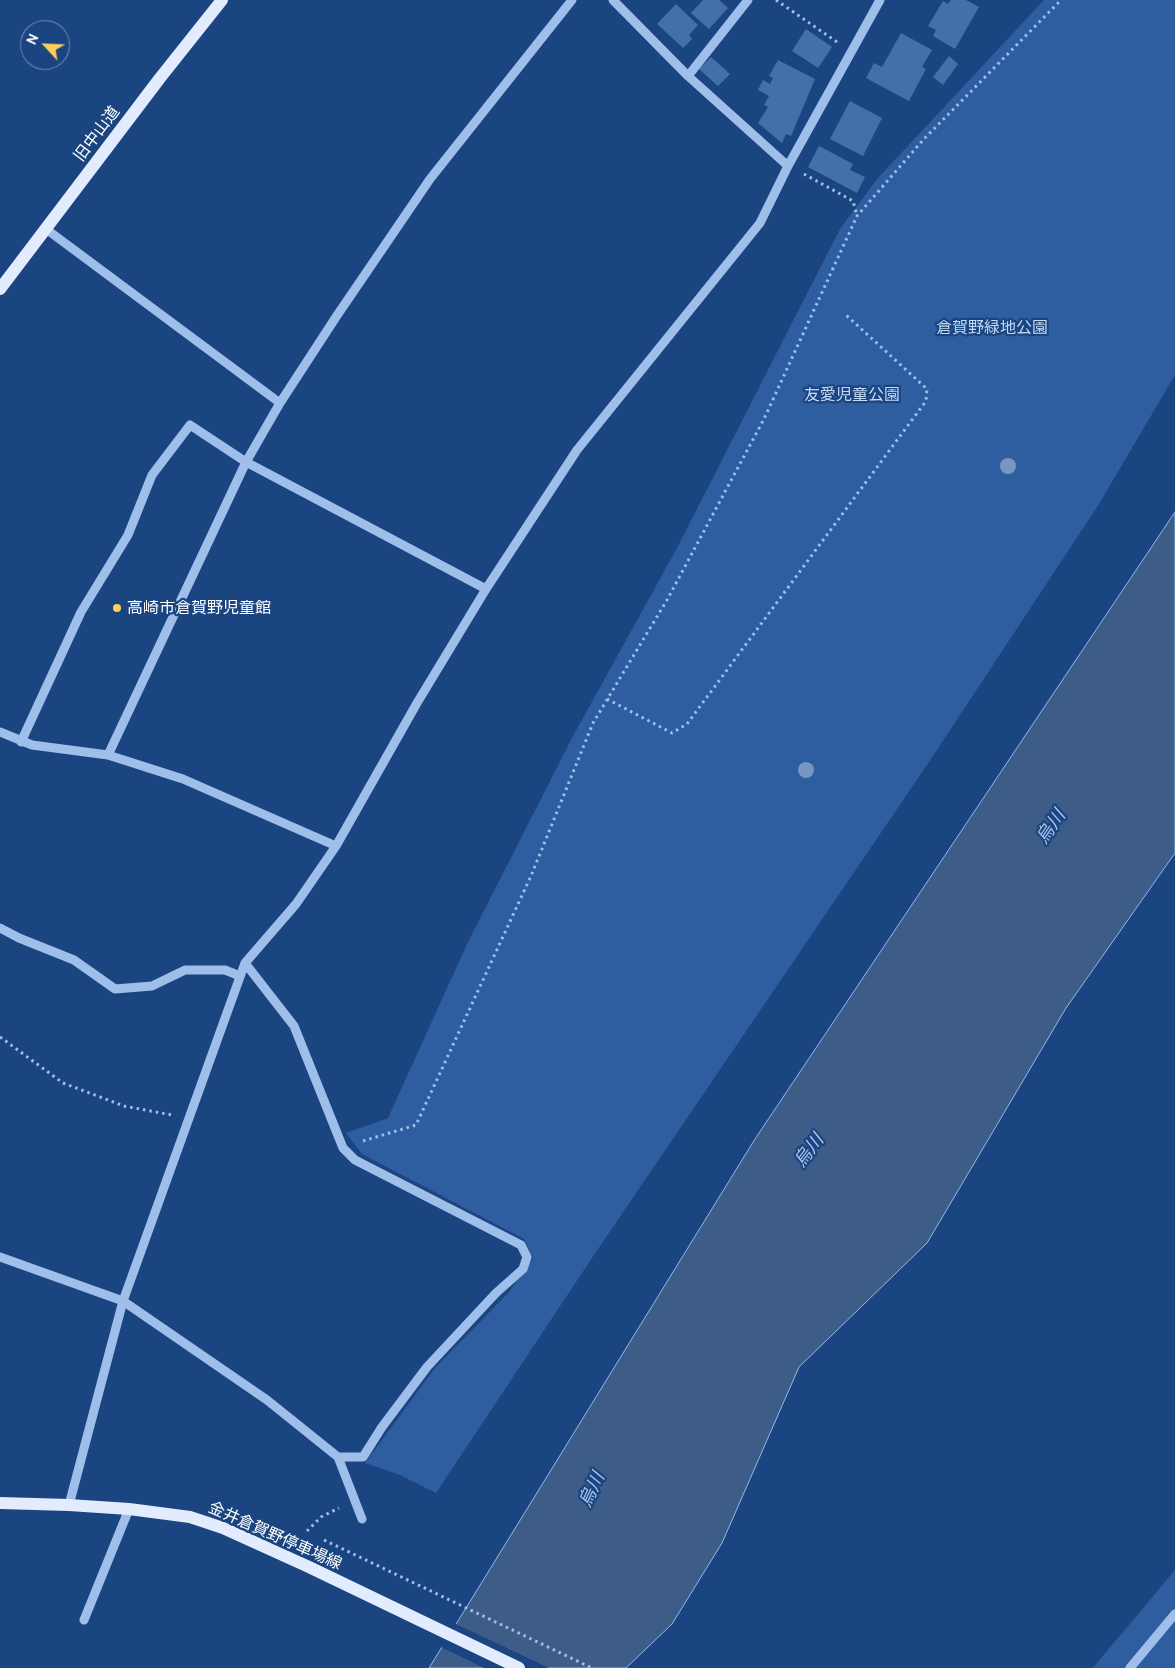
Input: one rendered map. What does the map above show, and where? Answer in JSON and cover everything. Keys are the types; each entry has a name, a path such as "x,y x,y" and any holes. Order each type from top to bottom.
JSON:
{"main road":[{"name":"旧中山道","path":"0,289 160,78 222,0"},
{"name":"金井倉賀野停車場線","path":"0,1502 130,1509 190,1517 222,1528 309,1567 519,1668"}],"street":[{"path":"108,755 246,462 280,403 430,179 572,0"},
{"path":"613,0 688,76 788,166"},
{"path":"688,76 748,0"},
{"path":"69,1505 123,1301 245,963 296,904 336,846 417,703 486,588 576,450 760,223 788,166 880,0"},
{"path":"46,229 280,403"},
{"path":"21,742 81,612 128,535 152,475 190,425 246,462 486,588"},
{"path":"0,732 32,745 108,755 183,779 336,846"},
{"path":"0,928 19,938 74,960 115,988 152,986 185,970 225,970 240,976"},
{"path":"245,963 294,1026 343,1148 355,1160 521,1245 527,1256 523,1269 496,1294 427,1367 363,1457 338,1457"},
{"path":"0,1257 123,1301 267,1400 338,1457 362,1519"},
{"path":"84,1620 130,1509"},
{"path":"1130,1668 1175,1614"}],"path":[{"path":"776,0 852,52"},
{"path":"343,1148 416,1125 531,876 593,723 667,600 764,419 857,216 924,140 1061,0"},
{"path":"788,166 853,201 857,216"},
{"path":"607,699 672,733 687,724 926,401 927,389 846,315"},
{"path":"0,1037 63,1082 124,1106 161,1112"},
{"path":"307,1531 320,1517 355,1500"},
{"path":"324,1540 592,1668"}],"green space":[{"name":"倉賀野緑地公園","path":"1044,0 1175,0 1175,375 1099,504 931,759 594,1255 436,1493 400,1475 365,1463 435,1368 510,1291 533,1258 524,1239 362,1154 346,1133 388,1118 468,942 573,736 677,548 840,229 878,178"},
{"path":"1175,1570 1175,1668 1093,1668 1101,1658"}],"water":[{"name":"烏川","path":"1175,512 1175,853 1066,1008 927,1243 799,1367 722,1543 672,1624 626,1668 429,1668 755,1139"}],"pier":[{"path":"454,1623 549,1668 484,1668 439,1646"}],"building":[{"path":"703,0 719,0 728,8 709,29 691,13"},
{"path":"951,0 966,0 979,7 955,49 933,36 936,30 928,26 943,1 948,4"},
{"path":"676,4 698,25 689,35 692,39 683,48 657,24"},
{"path":"806,29 832,47 818,68 792,51"},
{"path":"901,33 932,50 922,67 926,69 909,101 866,78 874,63 882,67"},
{"path":"949,56 958,64 943,85 933,77"},
{"path":"711,57 730,74 718,86 699,69"},
{"path":"778,60 815,79 791,136 786,134 782,143 758,123 768,107 764,105 769,96 758,90 763,80 770,84 773,78 769,76"},
{"path":"850,101 882,118 863,156 830,139"},
{"path":"819,146 853,164 850,170 865,177 857,193 808,167"}],"place":[{"name":"高崎市倉賀野児童館","path":"117,608"}],"park label":[{"name":"友愛児童公園","path":"852,395"}]}
